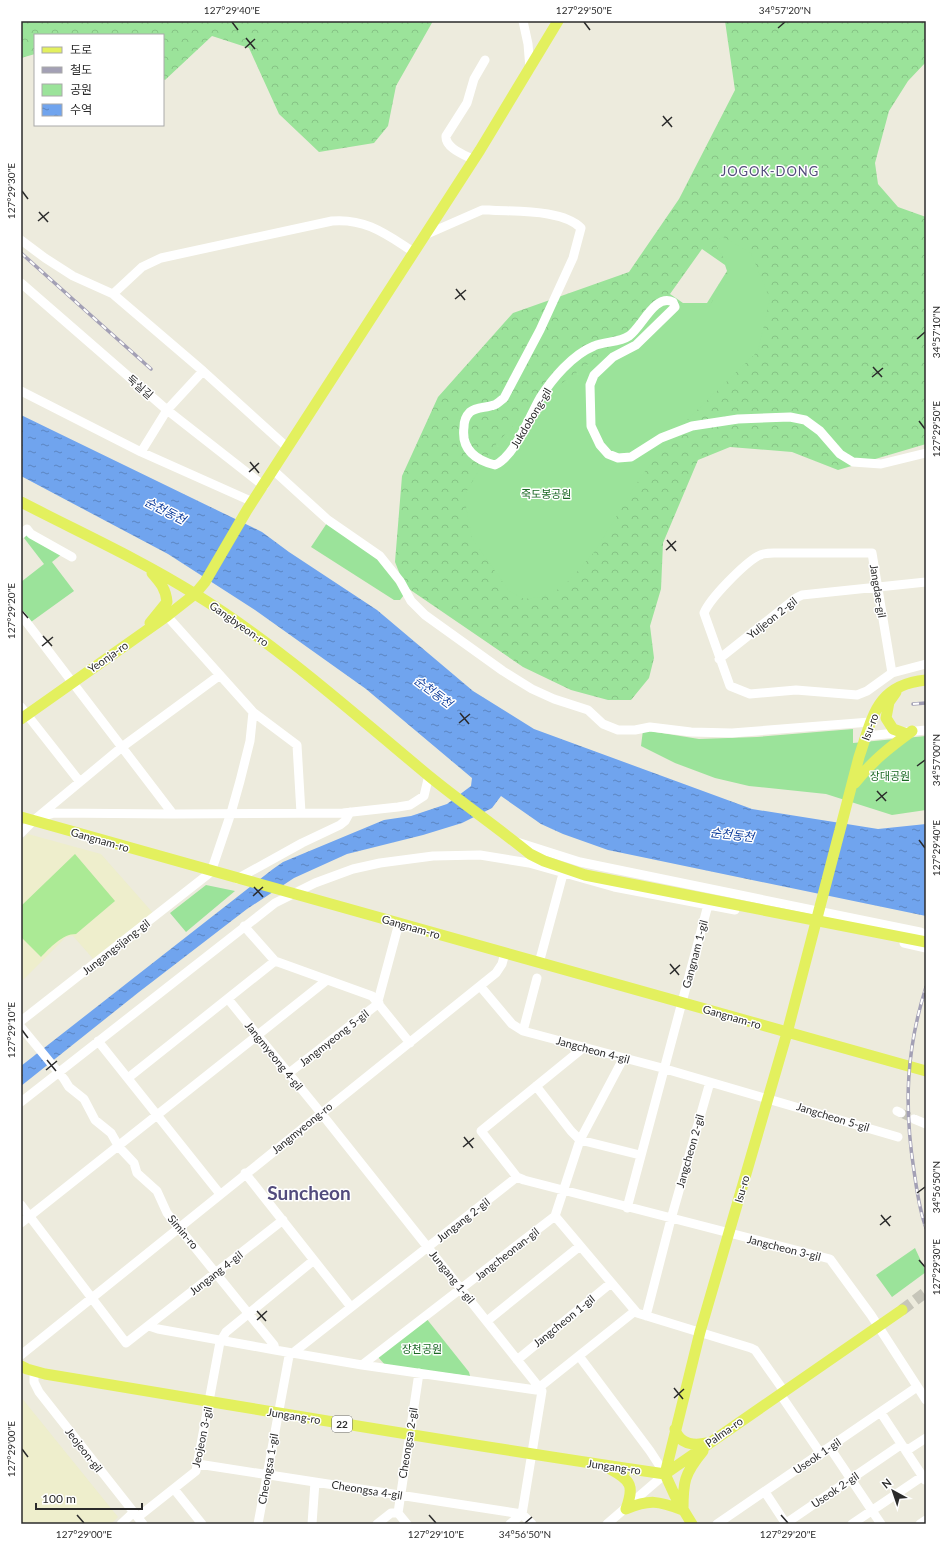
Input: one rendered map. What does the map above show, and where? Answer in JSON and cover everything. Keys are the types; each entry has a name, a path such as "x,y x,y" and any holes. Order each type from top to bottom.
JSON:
{"main road":[{"path":"547,41 558,21"},
{"path":"547,41 565,21"},
{"name":"Yeonja-ro","path":"23,714 167,616 195,594 205,582 250,506 474,160 547,41"},
{"name":"Gangbyeon-ro","path":"21,502 195,594 251,632 307,675 432,778 514,841"},
{"path":"139,635 167,602 163,585 146,567"},
{"name":"Isu-ro","path":"665,1474 700,1332 787,1033 814,925 870,722 879,704 897,686 926,680"},
{"path":"908,732 893,729 886,718 891,697 901,688 913,682"},
{"path":"852,786 877,758 908,732"},
{"name":"Gangnam-ro","path":"21,817 211,872 288,892 926,1071"},
{"path":"514,841 530,854 544,861 585,874 682,891"},
{"path":"514,841 538,853 576,866 682,891 924,944"},
{"name":"Palma-ro","path":"665,1474 902,1310"},
{"name":"Jungang-ro","path":"21,1366 34,1372 278,1414 532,1455 665,1474"},
{"path":"675,1429 677,1436 684,1442 692,1444 711,1442"},
{"path":"683,1510 684,1481 686,1474 711,1442"},
{"path":"604,1465 624,1476 630,1486 631,1493 626,1509"},
{"path":"665,1474 683,1510 692,1524"},
{"path":"626,1509 651,1501 662,1502 683,1510"}],"street":[{"path":"523,21 528,44 530,69"},
{"path":"474,160 448,143 446,136 466,103 474,79 485,60"},
{"name":"Jukdobong-gil","path":"426,235 482,210 556,216 575,222 581,228 573,258 540,330 504,398 495,405 470,412 464,421 463,433 466,447 475,457 487,463 495,465 508,455 541,397 560,372 580,353 593,346 605,342 621,340 629,336 638,328 659,302 668,300 673,302 675,306 636,346 613,357 594,375 590,385 591,426 600,445 608,454 625,459 661,438 692,426 738,419 790,417 804,420 820,431 840,454 853,462 881,464 926,453"},
{"path":"113,294 142,267 161,258 332,221 353,220 366,224 414,252"},
{"path":"21,240 72,276 113,294 203,371 288,448"},
{"name":"둑실길","path":"21,283 167,410 264,486"},
{"path":"141,452 167,410 203,371"},
{"path":"21,391 141,452 210,484 250,506"},
{"path":"274,470 328,520 380,556 400,581 411,601 425,615 521,682 554,699 588,710 603,724 618,730 635,730 650,727 691,732 732,732 870,722"},
{"path":"21,534 27,529 31,534 72,557"},
{"name":"Jangdae-gil","path":"774,553 872,553 892,673 867,691 857,695 796,690 750,694 730,686 720,659 704,613 706,606 747,564 759,555 774,553"},
{"name":"Yuljeon 2-gil","path":"720,659 796,598 802,595 926,582"},
{"path":"21,615 173,814"},
{"path":"167,616 254,712 298,745 301,813"},
{"path":"892,673 926,664"},
{"path":"21,833 33,821 122,747 220,675"},
{"path":"211,872 231,813 250,741 254,712"},
{"path":"23,714 80,782"},
{"path":"866,736 926,730"},
{"path":"33,821 54,813 173,814 350,812 410,805 424,796 432,778"},
{"path":"243,880 302,843 343,823 350,812"},
{"path":"21,1102 57,1070 98,1041 288,892 353,869 393,860 433,856 497,857 529,863 563,874 614,887 814,925 924,944 922,944 925,934 819,908 580,862 514,841"},
{"name":"Jungangsijang-gil","path":"21,1021 211,872"},
{"path":"563,874 585,874"},
{"path":"539,963 563,874"},
{"name":"Gangnam 1-gil","path":"682,1002 708,905"},
{"path":"378,1002 399,923"},
{"path":"244,926 275,961 366,994 378,1002 410,1043"},
{"name":"Jangmyeong-ro","path":"21,1355 245,1173 496,973 502,964 505,953"},
{"path":"128,1078 275,961"},
{"path":"523,1031 537,978"},
{"path":"21,1224 327,980"},
{"name":"Jangcheon 4-gil","path":"480,986 509,1021 523,1031 768,1098"},
{"name":"Jangmyeong 4-gil","path":"228,999 321,1113"},
{"name":"Jangmyeong 5-gil","path":"289,1073 378,1002"},
{"path":"627,1208 682,1002"},
{"name":"Simin-ro","path":"21,1027 57,1070 69,1087 84,1099 93,1117 111,1133 119,1147 134,1163 137,1173 142,1180 157,1191 162,1199 163,1207 217,1273 275,1350"},
{"path":"98,1041 220,1194"},
{"path":"583,1048 481,1131 517,1177 564,1192 729,1234"},
{"path":"623,1059 580,1140 555,1216 635,1311 646,1316 754,1349 821,1454"},
{"name":"Jangcheon 2-gil","path":"671,1219 710,1082"},
{"path":"536,1086 570,1131 580,1140 640,1155"},
{"name":"Jangcheon 5-gil","path":"768,1098 898,1137"},
{"name":"Jungang 1-gil","path":"321,1113 540,1388"},
{"path":"914,1119 926,1124"},
{"path":"245,1173 351,1307"},
{"name":"Jungang 2-gil","path":"291,1353 428,1248 517,1177"},
{"path":"21,1205 90,1298"},
{"name":"Jangcheonan-gil","path":"362,1365 555,1216"},
{"path":"646,1316 671,1219"},
{"name":"Jungang 4-gil","path":"90,1298 126,1344 283,1220"},
{"name":"Jangcheon 3-gil","path":"729,1234 830,1259 878,1326 926,1400"},
{"path":"487,1322 580,1246"},
{"path":"220,1342 226,1332 314,1260"},
{"name":"Jangcheon 1-gil","path":"517,1360 611,1283"},
{"path":"149,1326 220,1342 362,1365 536,1390 635,1311"},
{"name":"Jeojeon 3-gil","path":"121,1524 138,1518 196,1471 220,1342"},
{"path":"278,1414 287,1360 291,1353"},
{"path":"579,1356 650,1450 665,1474 607,1524"},
{"name":"Jeojeon-gil","path":"34,1372 34,1382 39,1392 138,1518"},
{"name":"Cheongsa 2-gil","path":"398,1513 419,1373"},
{"name":"Useok 1-gil","path":"716,1524 830,1448 917,1387"},
{"path":"510,1524 522,1514 542,1392 540,1388"},
{"path":"852,1524 924,1479 881,1413"},
{"name":"Cheongsa 1-gil","path":"258,1524 278,1414"},
{"name":"Useok 2-gil","path":"786,1524 899,1446 904,1449 909,1449 926,1438"},
{"path":"830,1448 881,1524"},
{"name":"Cheongsa 4-gil","path":"198,1464 522,1514"},
{"path":"312,1524 315,1482"},
{"path":"174,1489 202,1524"},
{"path":"765,1492 786,1524"},
{"path":"377,1524 391,1513 398,1513 407,1524"},
{"path":"522,1514 532,1524"},
{"path":"920,1524 926,1520"}],"shaded area":[{"path":"28,834 101,854 153,913 95,961 73,936 66,937 21,982 21,841"},
{"path":"21,1397 118,1517 111,1524 21,1524"}],"green space":[{"path":"21,21 433,21 396,86 388,126 374,143 319,152 279,114 249,48 212,36 165,80 164,34 34,34 34,54 21,58"},
{"path":"725,21 926,21 926,62 908,81 889,111 875,163 878,184 898,207 926,217 926,444 838,470 792,452 730,447 698,460 663,543 661,589 650,626 654,658 649,678 631,700 608,700 571,690 523,667 409,589 401,577 395,562 402,476 438,397 513,313 629,272 679,199 735,90","holes":["702,249 725,265 727,271 707,303 683,303 670,294"]},
{"name":"죽도봉공원","path":"723,237 751,253 770,299 758,351 687,420 642,475 595,551 571,579 557,590 541,597 524,599 509,591 472,538 464,496 490,451 532,405 621,340 668,300 679,305 709,307 730,269 713,240"},
{"path":"327,523 386,565 404,595 400,600 394,600 311,547"},
{"path":"27,535 62,554 52,562 74,591 31,622 21,610 21,582 44,564 24,538"},
{"name":"장대공원","path":"853,729 853,743 926,736 926,810 892,815 826,794 749,786 715,778 675,763 641,746 643,730 699,739 757,737"},
{"path":"75,854 115,901 76,934 66,936 61,939 41,957 21,937 21,906"},
{"path":"206,885 235,891 186,932 170,913"},
{"path":"915,1248 926,1272 892,1297 876,1275"},
{"name":"장천공원","path":"426,1318 469,1372 470,1376 386,1366 378,1357"}],"water":[{"name":"순천동천","path":"21,415 262,532 289,552 377,610 473,691 534,729 752,809 878,829 926,824 926,916 608,850 563,834 541,824 501,796 492,808 462,823 423,835 347,854 294,878 247,909 139,992 21,1086 21,1066 283,862 384,820 411,816 447,804 471,786 472,778 366,689 255,610 168,554 21,476"}],"tunnel":[{"path":"901,1113 914,1119"},
{"path":"902,1310 926,1292"}],"railway":[{"path":"21,253 151,369"},
{"path":"913,704 926,703"},
{"path":"926,987 914,1033 908,1101 911,1147 917,1193 926,1228"}],"district":[{"name":"JOGOK-DONG","path":"770,171"},
{"name":"Suncheon","path":"309,1193"}]}
